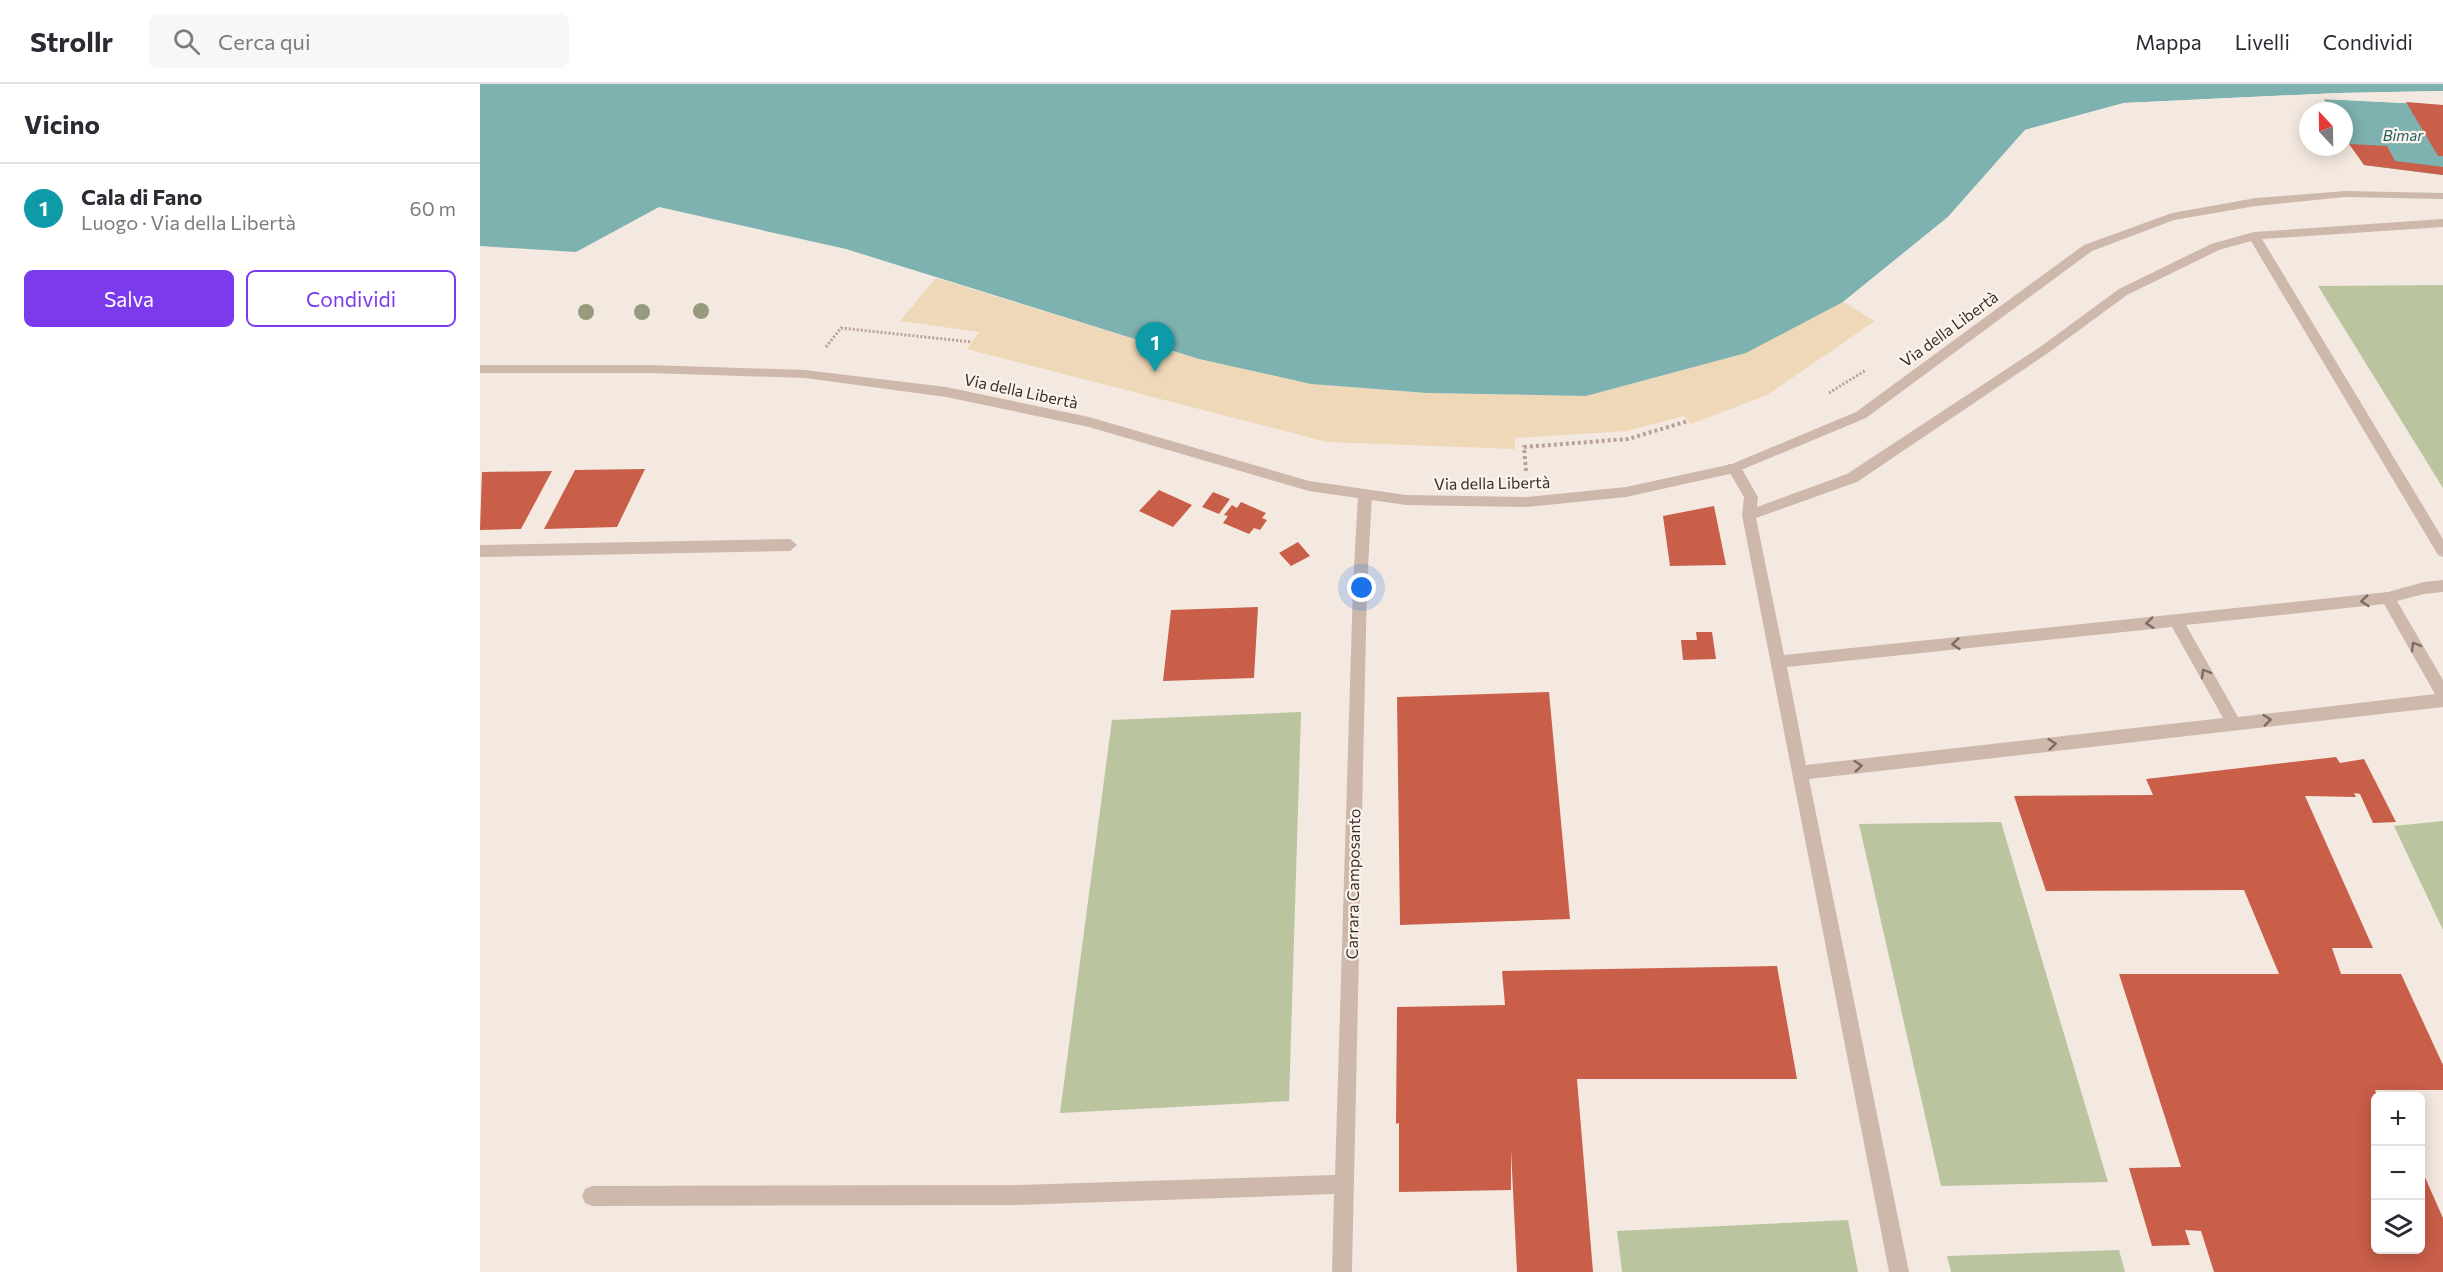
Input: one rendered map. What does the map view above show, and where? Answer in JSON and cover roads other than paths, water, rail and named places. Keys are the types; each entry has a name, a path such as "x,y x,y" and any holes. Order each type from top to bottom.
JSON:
{"street":[{"name":"Via della Libertà","path":"480,369 649,369 806,374 946,392 1089,422 1309,486 1406,500 1527,502 1626,492 1734,468 1861,415 2088,248 2172,217 2256,202 2345,195 2443,196"},
{"path":"1749,515 1852,478 2044,350 2123,292 2216,247 2254,236 2443,223"},
{"path":"2254,236 2443,551"},
{"path":"1734,468 1751,497 1749,515 1899,1272"},
{"name":"Carrara Camposanto","path":"1342,1272 1360,586 1365,495"},
{"path":"480,551 790,545"},
{"path":"1778,662 2388,598 2424,588 2443,586"},
{"path":"2388,598 2443,694"},
{"path":"2176,621 2234,724"},
{"path":"1800,773 2443,700"},
{"path":"592,1196 1018,1195 1346,1184"}],"water":[{"path":"480,84 2443,84 2443,91 2339,93 2124,103 2025,130 1948,217 1843,302 1746,353 1586,396 1427,393 1311,384 1199,359 846,249 659,207 576,252 480,246"},
{"name":"Bimar","path":"2323,99 2443,105 2443,175 2364,165 2353,148 2353,102 2325,102"}],"place":[{"name":"Cala di Fano","path":"1155,372"}]}
